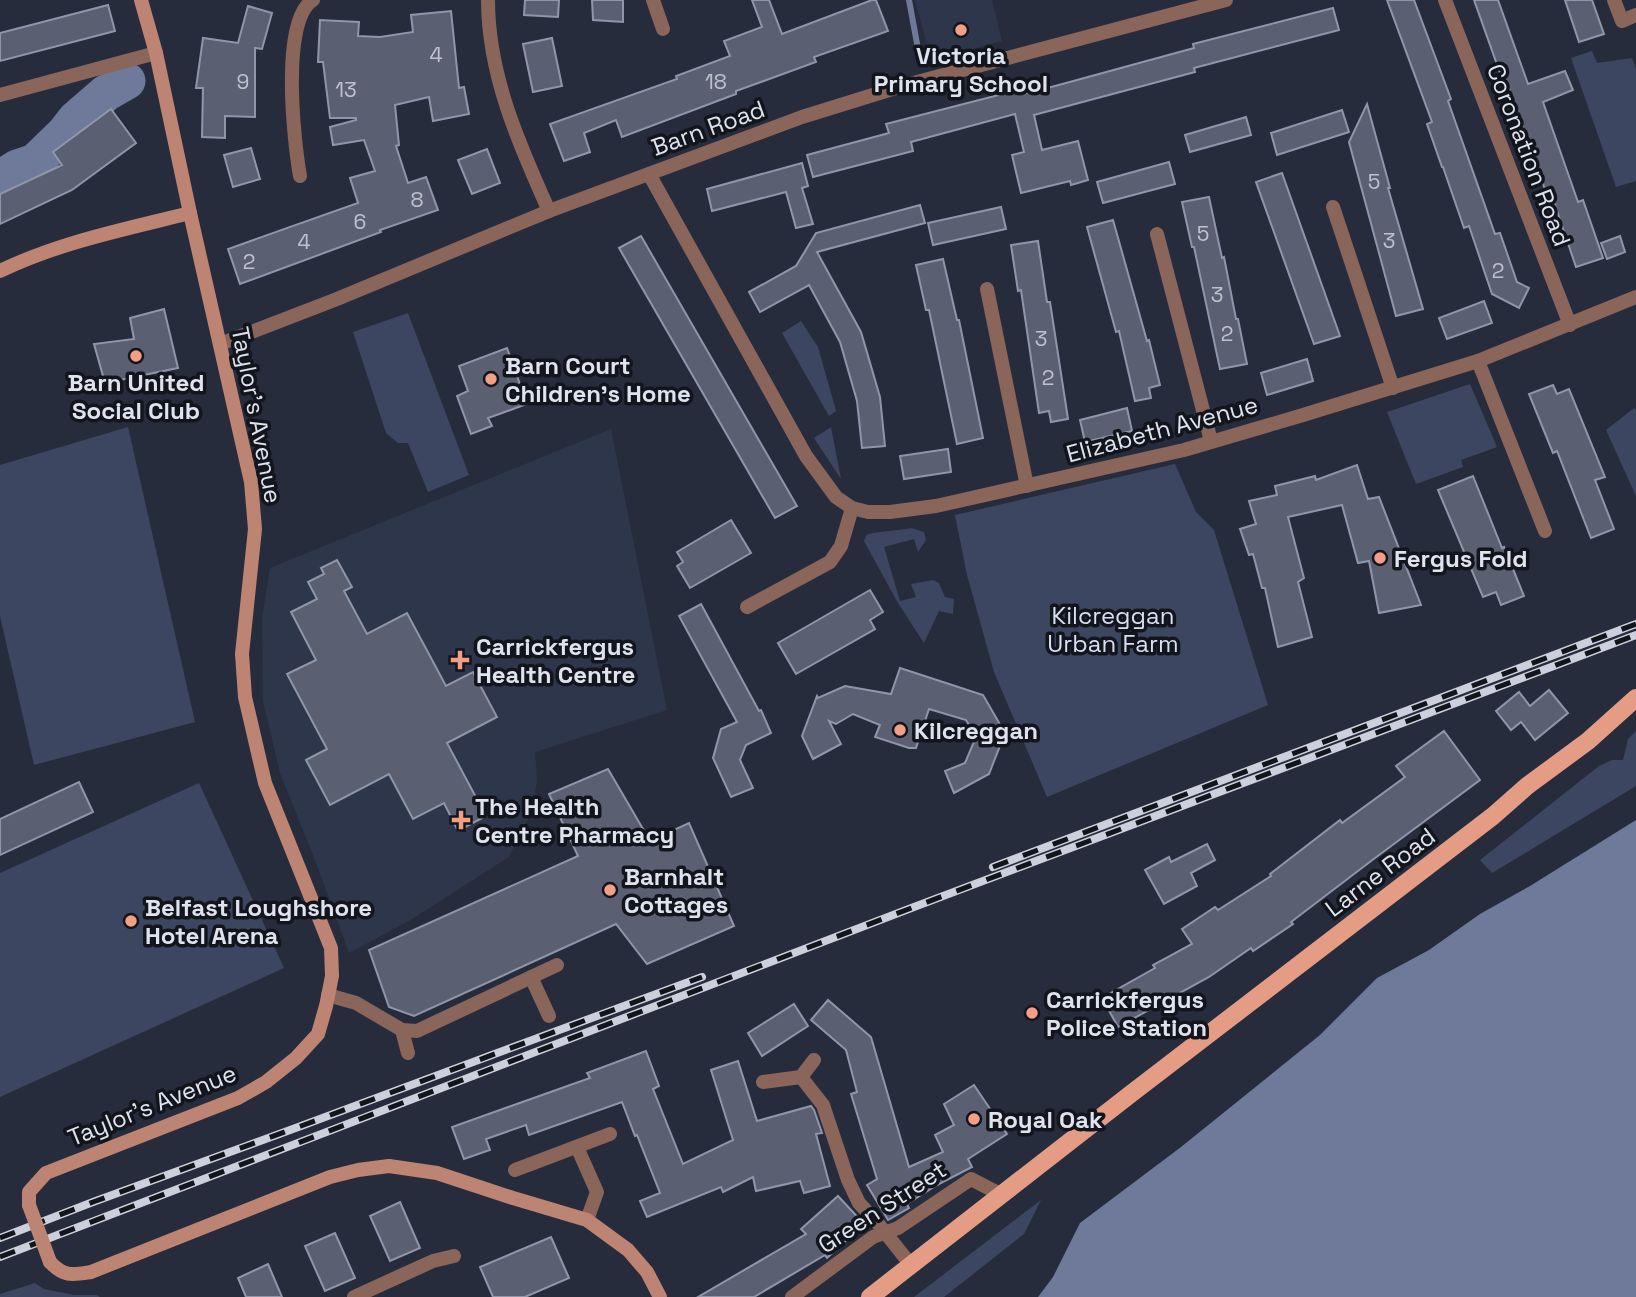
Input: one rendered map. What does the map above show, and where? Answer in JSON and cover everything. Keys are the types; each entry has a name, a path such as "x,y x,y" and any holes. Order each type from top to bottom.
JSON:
{"main road":[{"name":"Larne Road","path":"1002,1195 1497,813 1527,786 1588,741 1636,698"},
{"path":"870,1297 1002,1195"}],"street":[{"name":"Taylor's Avenue","path":"141,0 156,53 251,482 255,529 242,654 245,697 265,783 331,948 332,976 318,1034 296,1058 266,1082 238,1098 46,1173 29,1192 29,1205 50,1262 58,1271 71,1275 91,1272 330,1177 389,1166 437,1173 587,1220 628,1250 647,1272 660,1297"},
{"path":"300,176 294,131 293,73 299,23 305,6 313,0"},
{"path":"488,0 493,47 506,108 549,211"},
{"path":"653,0 663,29"},
{"name":"Barn Road","path":"220,344 337,299 549,211 802,117 902,86 1226,0"},
{"name":"Coronation Road","path":"1445,0 1570,325"},
{"path":"1614,0 1622,21 1636,15"},
{"path":"0,95 156,53"},
{"path":"649,174 806,456 836,497 852,508 841,546 830,562 747,607"},
{"path":"1333,208 1393,388"},
{"path":"0,271 51,250 190,213"},
{"path":"1157,234 1211,441"},
{"path":"987,289 1027,486"},
{"name":"Elizabeth Avenue","path":"852,508 868,512 936,506 1184,450 1478,362 1636,298"},
{"path":"1478,362 1545,531"},
{"path":"328,995 356,1003 402,1030 416,1031 557,965"},
{"path":"531,977 549,1016"},
{"path":"402,1030 408,1054"},
{"path":"763,1082 801,1077 814,1060"},
{"path":"801,1077 824,1105 848,1180 859,1203 911,1265"},
{"path":"515,1170 610,1134"},
{"path":"577,1147 597,1192 587,1220"},
{"name":"Green Street","path":"792,1297 873,1237 898,1228 971,1179 1002,1195"},
{"path":"354,1297 433,1261 454,1256"}],"shaded area":[{"name":"Victoria Primary School","path":"915,0 992,0 1002,41 931,60"},
{"name":"Carrickfergus Health Centre","path":"611,429 667,710 535,752 537,780 532,810 509,857 409,921 349,953 280,773 263,701 262,618 270,568"},
{"path":"1636,820 1636,1297 1038,1297 1053,1277 1080,1223 1181,1147 1320,1035 1377,978 1429,950 1480,914"}],"green space":[{"path":"1592,51 1597,63 1632,58 1636,69 1636,181 1616,187 1571,58"},
{"path":"408,313 469,475 428,492 408,443 398,443 386,433 353,332"},
{"path":"801,321 818,347 836,411 829,416 782,333"},
{"path":"1470,384 1497,447 1461,460 1463,467 1416,484 1387,412"},
{"path":"1634,408 1636,410 1636,496 1606,430"},
{"path":"128,427 195,722 34,765 0,616 0,465"},
{"path":"831,427 841,479 814,438"},
{"name":"Kilcreggan Urban Farm","path":"1175,464 1196,512 1214,530 1268,705 1047,797 994,672 967,575 955,515"},
{"path":"911,528 924,532 926,540 918,552 914,539 884,547 900,601 916,597 911,584 933,580 939,583 945,597 954,599 953,614 939,611 924,643 898,603 864,541 869,534"},
{"path":"1636,731 1636,786 1492,873 1480,860 1599,766 1612,760 1623,760 1628,739"},
{"name":"Belfast Loughshore Hotel Arena","path":"199,783 284,968 0,1097 0,873"},
{"path":"1041,1200 1024,1234 944,1297 914,1297"},
{"path":"35,1283 44,1289 100,1297 0,1297 0,1294"}],"building":[{"path":"525,0 559,0 558,17 524,15"},
{"path":"592,0 623,0 623,22 593,20"},
{"path":"752,0 769,0 782,34 876,0 888,31 814,57 816,62 622,137 616,120 584,133 590,152 564,161 550,124 677,79 676,76 730,56 724,41 762,27"},
{"path":"1387,0 1414,0 1451,99 1448,101 1495,234 1500,233 1517,282 1529,288 1519,308 1492,294 1469,226 1464,228 1442,167 1427,124 1432,122"},
{"path":"1474,0 1498,0 1528,84 1565,71 1573,90 1543,102 1578,202 1583,200 1603,258 1576,267 1551,193 1547,195"},
{"path":"1565,0 1592,0 1604,34 1579,42"},
{"path":"108,5 115,31 0,61 0,33"},
{"path":"248,6 272,13 262,49 255,48 255,117 225,116 225,138 202,137 203,88 196,88 203,38 238,43"},
{"path":"1333,8 1339,30 1194,68 1195,72 1034,115 1042,150 1078,141 1088,180 1071,185 1070,181 1021,193 1012,155 1024,152 1015,114 911,142 913,151 813,177 807,155 889,133 886,124 1026,88 1027,93 1055,86 1194,48 1193,44"},
{"path":"451,11 459,88 464,87 469,114 433,121 429,97 395,105 399,145 396,146 408,183 426,177 438,210 240,284 228,249 358,203 350,178 375,171 364,140 333,145 330,127 356,118 330,118 323,62 318,62 320,20 359,22 358,36 380,37 413,32 411,15"},
{"path":"552,38 562,86 533,92 523,44"},
{"path":"1367,104 1423,309 1396,316 1349,142"},
{"path":"111,109 136,143 72,190 0,224 0,194 62,165 53,152"},
{"path":"1342,110 1349,132 1277,155 1271,133"},
{"path":"1246,117 1251,135 1190,152 1185,135"},
{"path":"251,148 260,179 233,187 224,155"},
{"path":"487,149 500,183 472,194 458,160"},
{"path":"1169,162 1175,184 1103,203 1097,182"},
{"path":"802,163 808,186 802,188 813,224 796,228 786,192 712,211 707,189"},
{"path":"1282,173 1340,336 1314,344 1256,182"},
{"path":"1209,197 1247,364 1220,369 1182,202"},
{"path":"920,205 925,223 817,252 861,332 880,397 885,446 862,448 857,401 840,342 809,285 760,312 749,292 796,266 816,233"},
{"path":"1001,207 1006,229 933,245 928,223"},
{"path":"1113,220 1160,385 1149,388 1151,398 1135,401 1119,331 1116,332 1087,227"},
{"path":"641,236 797,506 775,518 619,248"},
{"path":"1620,236 1625,252 1607,259 1601,243"},
{"path":"1038,241 1068,419 1051,422 1049,411 1039,413 1021,290 1018,291 1011,245"},
{"path":"943,259 959,320 983,438 957,444 929,310 926,310 916,265"},
{"path":"1484,301 1492,323 1447,339 1439,318"},
{"name":"Barn United Social Club","path":"164,309 178,368 105,383 94,344 134,339 130,318"},
{"name":"Barn Court Children's Home","path":"507,348 527,404 488,418 492,426 471,434 457,396 468,391 459,366"},
{"path":"1307,359 1313,381 1267,395 1261,373"},
{"path":"1553,385 1557,394 1569,389 1605,477 1595,480 1614,529 1591,538 1557,451 1553,453 1529,394"},
{"path":"1127,408 1132,431 1085,442 1080,420"},
{"path":"948,449 951,472 904,479 900,456"},
{"name":"Fergus Fold","path":"1357,465 1368,499 1379,497 1421,605 1379,613 1369,561 1358,563 1342,505 1288,517 1304,578 1298,582 1312,637 1278,647 1265,588 1262,588 1253,554 1249,555 1240,529 1256,524 1249,501 1277,495 1275,486 1315,476 1316,480"},
{"path":"1473,476 1524,596 1501,605 1496,592 1483,597 1438,490"},
{"path":"731,520 751,553 690,588 677,566 683,562 677,552"},
{"path":"337,560 352,587 344,591 367,634 407,613 446,686 473,672 497,717 447,743 486,816 458,831 444,803 413,819 389,774 330,805 306,760 327,749 287,674 316,660 291,612 317,599 308,582 324,574 321,568"},
{"path":"870,590 883,612 870,620 875,629 796,674 778,643"},
{"path":"701,604 759,711 761,710 771,733 746,745 740,760 753,788 731,797 713,758 721,729 737,722 679,616"},
{"name":"Kilcreggan","path":"900,668 983,695 1005,733 989,774 954,793 945,771 965,763 976,737 966,720 929,709 916,748 875,737 880,725 853,714 836,724 829,721 841,744 813,759 802,736 817,696 818,698 845,686 891,694"},
{"path":"1549,690 1568,713 1535,740 1521,722 1511,730 1496,711 1519,692 1530,706"},
{"path":"1444,731 1480,780 1291,922 1293,924 1253,951 1251,948 1209,977 1118,1027 1102,998 1192,944 1182,929 1271,876 1270,874 1340,820 1342,823 1405,777 1396,766"},
{"name":"Barnhalt Cottages","path":"608,769 650,841 689,823 734,926 647,964 616,924 414,1016 389,1007 369,950 578,856 549,794"},
{"path":"79,782 93,812 0,855 0,819"},
{"path":"1207,844 1215,860 1191,873 1197,886 1164,904 1145,870 1169,857 1171,862"},
{"path":"828,1000 871,1037 909,1167 943,1152 935,1135 954,1125 944,1104 974,1085 1007,1134 968,1159 972,1167 937,1185 907,1204 909,1208 888,1220 867,1185 877,1179 851,1094 857,1092 846,1050 811,1020"},
{"path":"794,1004 808,1026 762,1056 748,1033"},
{"path":"646,1051 659,1086 653,1089 683,1164 733,1140 711,1070 738,1061 757,1121 811,1106 814,1110 822,1133 816,1134 830,1186 804,1193 800,1181 756,1191 753,1177 723,1192 721,1187 647,1217 640,1201 660,1193 622,1102 529,1135 526,1125 486,1139 490,1150 464,1159 452,1127 590,1078 587,1073"},
{"path":"838,1196 864,1224 827,1258 825,1255 754,1297 698,1297 806,1234 801,1229"},
{"path":"400,1202 420,1248 390,1261 370,1216"},
{"path":"335,1233 355,1278 325,1291 305,1246"},
{"path":"551,1237 569,1278 525,1297 493,1297 480,1267"},
{"path":"268,1264 282,1297 246,1297 238,1278"}],"waterway":[{"path":"909,0 918,49"},
{"path":"0,179 17,168 35,162 76,119 106,93 127,81"}],"railway":[{"path":"993,867 1636,624"},
{"path":"0,1257 914,907 1636,635"},
{"path":"0,1238 702,977"}],"place":[{"name":"Victoria Primary School","path":"961,30"},
{"name":"Barn United Social Club","path":"136,356"},
{"name":"Barn Court Children's Home","path":"491,379"},
{"name":"Fergus Fold","path":"1380,558"},
{"name":"Carrickfergus Health Centre","path":"460,660"},
{"name":"Kilcreggan","path":"900,730"},
{"name":"The Health Centre Pharmacy","path":"461,820"},
{"name":"Barnhalt Cottages","path":"610,890"},
{"name":"Belfast Loughshore Hotel Arena","path":"131,921"},
{"name":"Carrickfergus Police Station","path":"1032,1013"},
{"name":"Royal Oak","path":"974,1119"}]}
